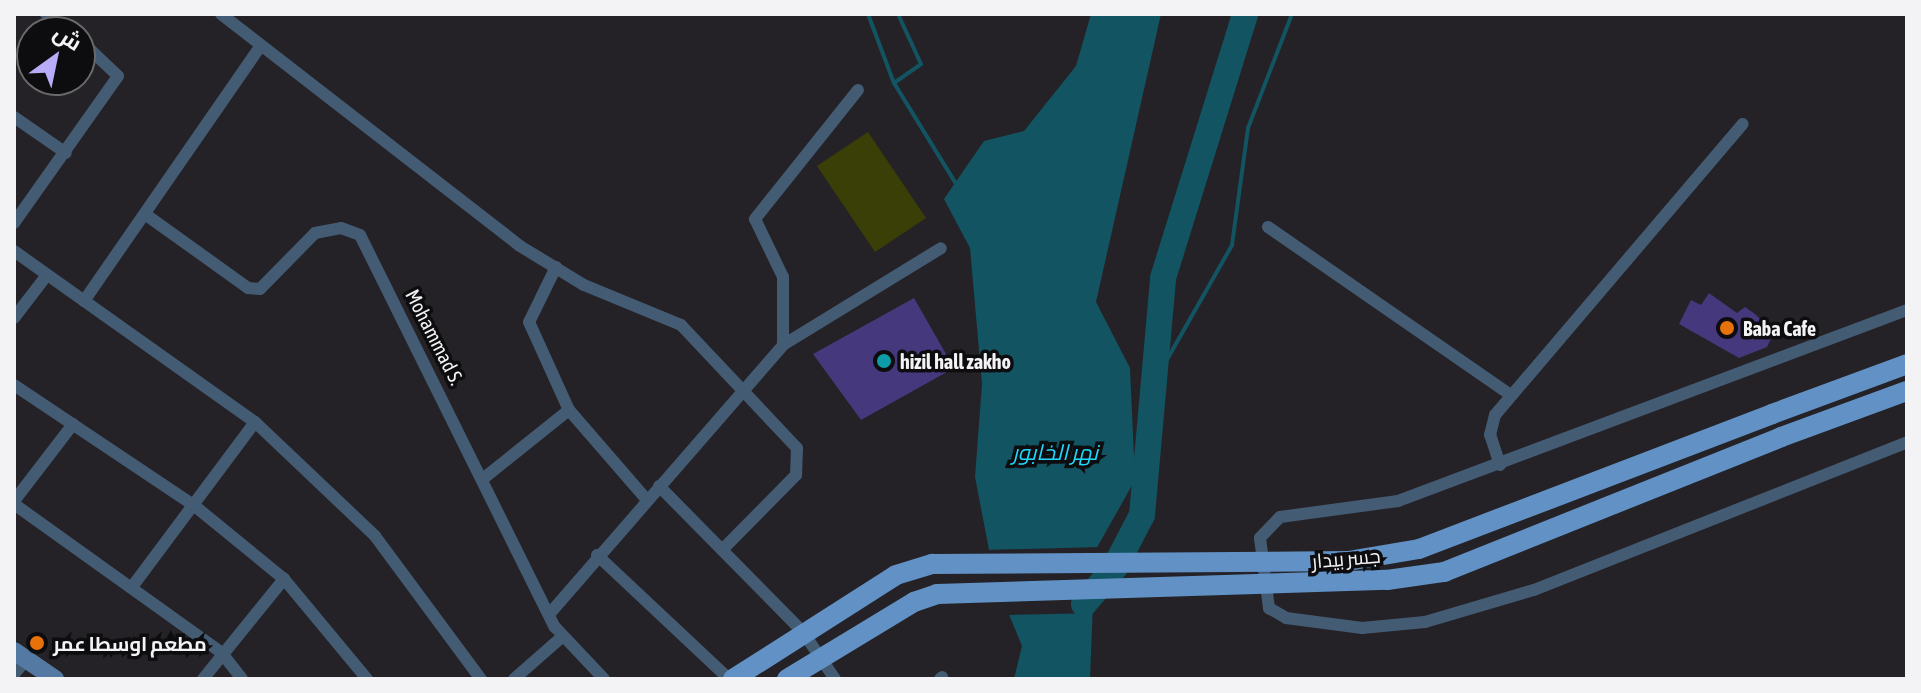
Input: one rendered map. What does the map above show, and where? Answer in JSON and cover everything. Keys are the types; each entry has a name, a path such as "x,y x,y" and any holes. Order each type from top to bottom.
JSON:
{"main road":[{"name":"جسر بيدار","path":"731,679 896,575 932,564 1348,561 1419,549 1907,364"},
{"name":"جسر بيدار","path":"787,679 914,602 937,594 1417,578 1907,391"},
{"path":"20,655 55,679"}],"street":[{"path":"221,14 260,47 556,267 681,325 800,459 796,475 723,549"},
{"path":"84,301 149,217 260,47"},
{"path":"14,223 118,76 96,55"},
{"path":"783,345 783,277 755,219 858,90"},
{"path":"14,117 66,153"},
{"path":"1500,465 1490,428 1511,395 1743,124"},
{"name":"Mohammad S.","path":"149,217 248,288 260,289 315,233 341,228 360,235 552,611 562,637 604,679"},
{"path":"1268,227 1511,395"},
{"path":"552,611 646,499 744,396 783,345 941,248"},
{"path":"14,251 255,422 375,536 481,679"},
{"path":"556,267 529,322 569,410 646,499"},
{"path":"14,318 47,275"},
{"path":"1907,310 1398,501 1280,517 1260,538 1269,608 1286,618 1362,628 1425,622 1534,590 1907,442"},
{"path":"14,385 196,507 284,579 367,679"},
{"path":"484,478 569,410"},
{"path":"132,587 196,507 255,422"},
{"path":"73,424 14,502 221,652 242,679"},
{"path":"659,486 803,632 835,679"},
{"path":"597,555 731,679"},
{"path":"203,679 221,652 284,579"},
{"path":"514,679 562,637"},
{"path":"14,674 20,655"}],"green space":[{"path":"868,132 926,218 875,252 817,166"}],"water":[{"name":"نهر الخابور","path":"1091,14 1161,14 1096,302 1130,368 1135,480 1095,551 1090,679 1014,679 1022,646 995,581 975,477 982,384 970,248 944,199 984,141 1024,131 1076,66"}],"pier":[{"path":"1101,547 1098,613 1008,615 983,550"}],"building":[{"name":"Baba Cafe","path":"1709,293 1737,313 1745,307 1755,314 1774,332 1767,347 1739,358 1679,324 1691,300 1701,305"},
{"name":"hizil hall zakho","path":"914,298 954,368 861,420 813,354"}],"waterway":[{"path":"868,14 894,83 958,187"},
{"path":"894,83 921,64 898,14"},
{"name":"نهر الخابور","path":"1084,604 1115,567 1142,515 1163,278 1245,14"},
{"path":"1152,386 1232,245 1248,128 1292,14"}],"place":[{"name":"Baba Cafe","path":"1727,328"},
{"name":"hizil hall zakho","path":"884,361"},
{"name":"مطعم اوسطا عمر","path":"37,643"}]}
